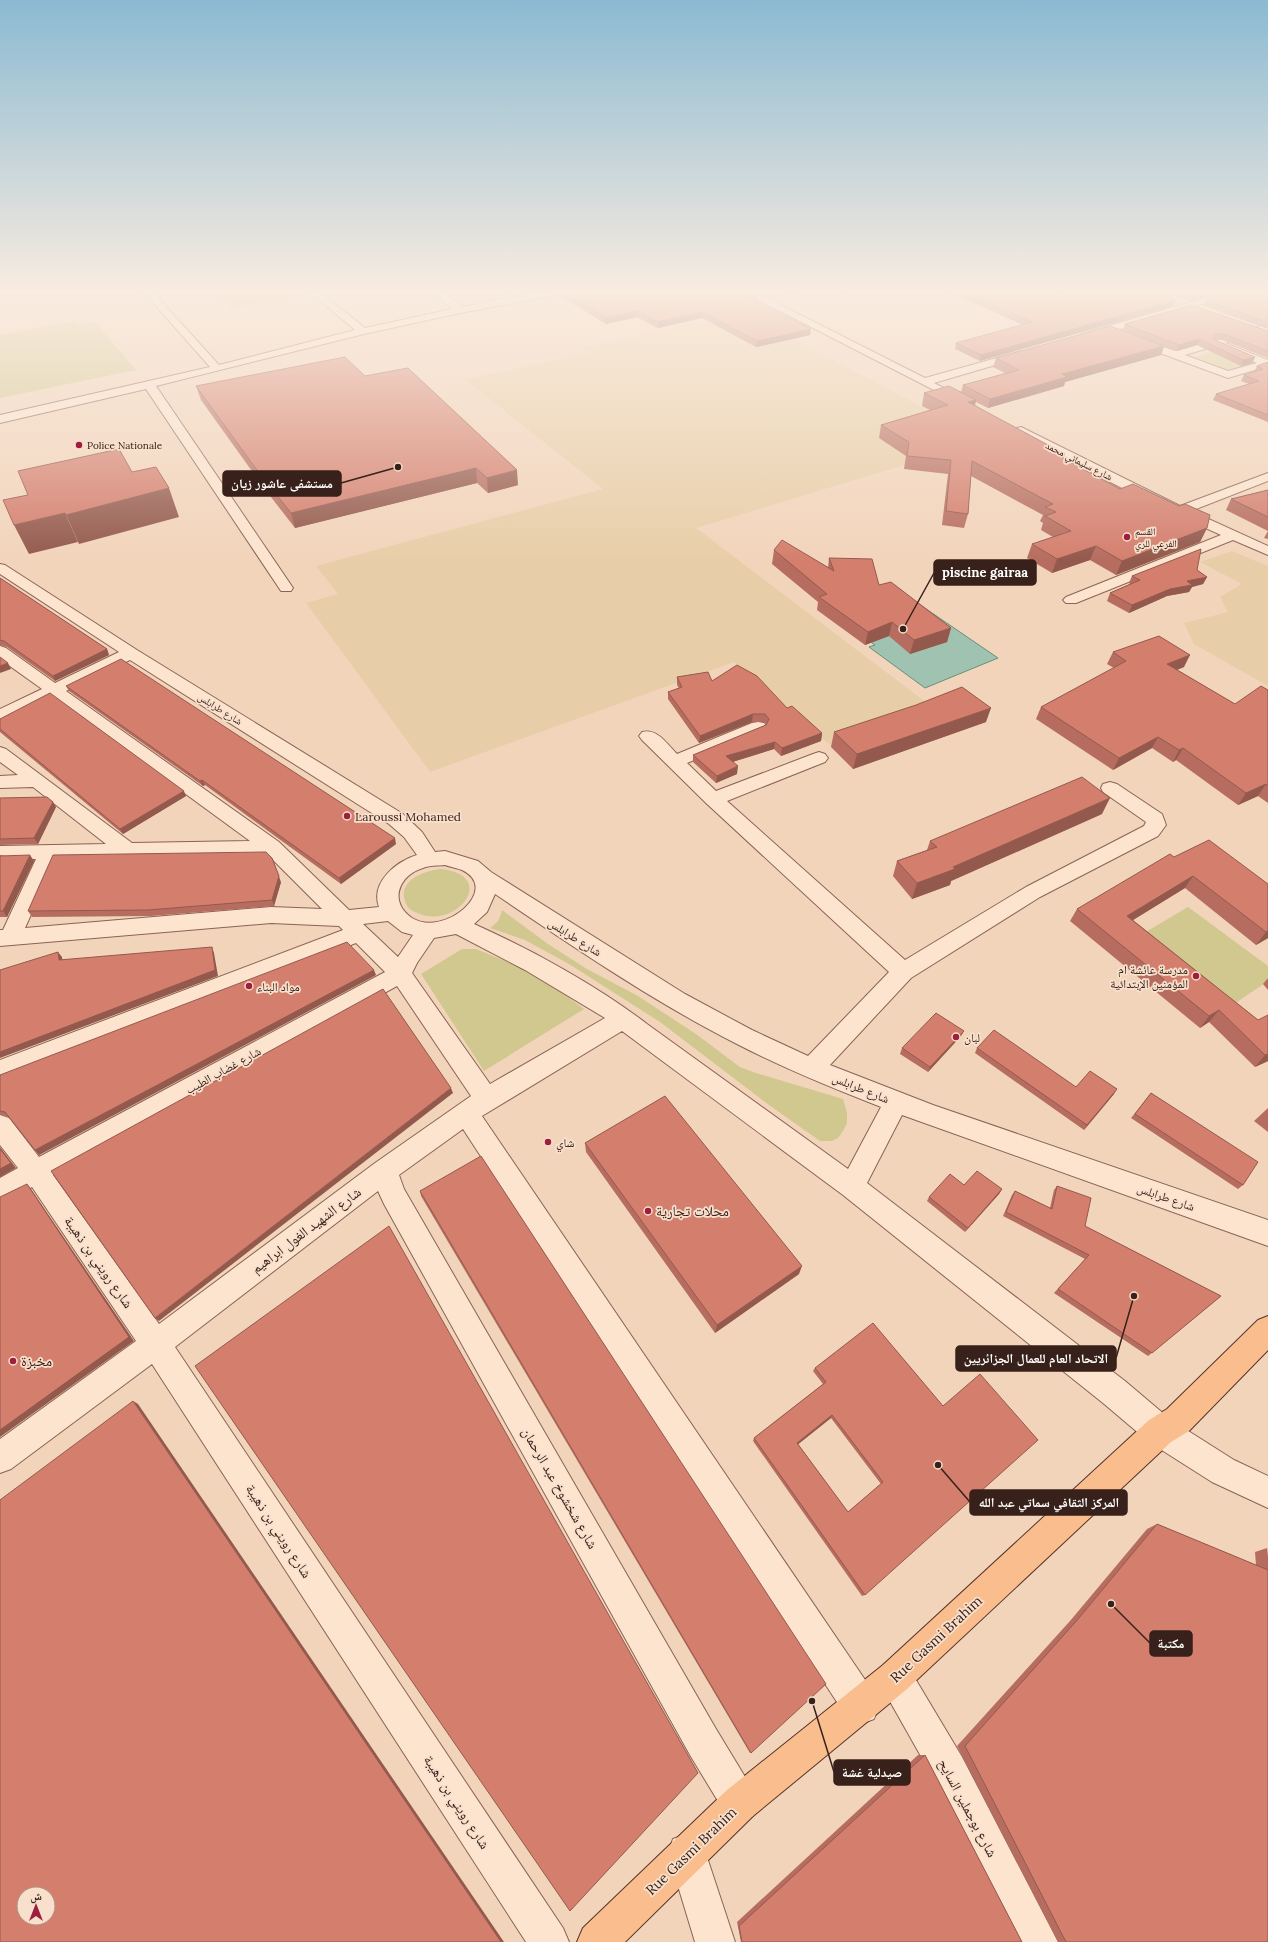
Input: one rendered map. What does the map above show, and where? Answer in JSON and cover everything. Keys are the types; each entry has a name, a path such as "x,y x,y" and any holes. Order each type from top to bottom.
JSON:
{"main road":[{"name":"Rue Gasmi Brahim","path":"597,1942 740,1803 896,1677 1160,1431 1178,1420 1268,1330"}],"street":[{"path":"0,419 172,380"},
{"path":"920,380 974,407"},
{"path":"925,382 933,380"},
{"path":"149,385 286,588"},
{"name":"شارع سليماني محمد","path":"1009,425 1179,511 1268,551"},
{"path":"1179,511 1268,477"},
{"path":"1071,600 1233,535"},
{"name":"شارع طرابلس","path":"0,568 131,653 396,819 407,827 421,842 429,859"},
{"path":"0,651 272,847 401,974 476,1106 861,1706"},
{"path":"0,716 131,653"},
{"path":"675,762 758,727"},
{"path":"648,736 713,799 903,972"},
{"path":"0,753 128,850"},
{"path":"713,799 819,758"},
{"path":"0,782 36,781"},
{"path":"812,1068 903,972 1033,892 1151,831 1156,826 1155,819 1110,788"},
{"path":"0,853 272,847"},
{"path":"5,938 49,852"},
{"path":"445,858 459,860 472,865 485,878 486,895 476,912 457,925 442,929 428,930 413,928 400,922 391,913 386,899 390,884 402,871 429,859 445,858"},
{"name":"شارع طرابلس","path":"485,878 546,919 676,999 744,1037 812,1068 896,1102 1268,1233"},
{"path":"0,1070 353,926 391,913"},
{"path":"5,938 271,915 353,926"},
{"path":"457,925 533,963 624,1018 638,1032 852,1187 1114,1392 1160,1431 1223,1471 1268,1492"},
{"path":"401,974 408,959 428,930"},
{"name":"شارع غضاب الطيب","path":"0,1191 401,974"},
{"name":"شارع الشهيد الغول ابراهيم","path":"0,1458 156,1344 384,1171 476,1106 624,1018"},
{"path":"852,1187 896,1102"},
{"name":"شارع رويني بن ذهيبة","path":"0,1126 36,1172 156,1344 549,1942"},
{"name":"شارع شخشوخ عبد الرحمان","path":"384,1171 393,1195 703,1742 740,1803"},
{"name":"شارع بوجملين السايح","path":"896,1677 949,1770 1038,1942"},
{"path":"687,1853 715,1942"}],"shaded area":[{"path":"0,380 89,380 0,398"},
{"path":"466,380 870,380 987,440 696,528 944,716 844,757 734,662 430,772 306,603 338,594 316,566 603,489"},
{"path":"1232,551 1268,566 1268,686 1194,644 1184,623 1228,612 1220,597 1242,584 1200,562"},
{"path":"894,587 998,658 925,688 869,647 875,645 828,612"},
{"path":"440,869 458,873 467,881 469,891 465,901 457,909 444,915 430,916 415,912 408,908 404,894 405,887 409,882 420,874"},
{"path":"1188,907 1268,966 1268,981 1234,1004 1144,933"},
{"path":"502,910 548,944 587,969 638,996 696,1034 740,1067 843,1099 847,1113 847,1123 843,1131 838,1138 832,1141 820,1141 769,1105 660,1022 569,964 525,940 490,928 498,921"},
{"path":"462,949 476,949 539,975 584,1009 484,1071 421,974"}],"building":[{"path":"229,380 420,380 517,470 487,478 476,468 291,513 259,473 196,386"},
{"path":"983,380 1058,380 990,399 963,385"},
{"path":"1256,380 1268,380 1268,415 1216,394 1259,381"},
{"path":"949,386 976,400 968,402 1065,454 1059,456 1120,489 1133,484 1179,506 1185,504 1210,515 1207,528 1122,561 1096,546 1057,559 1032,544 1071,531 1045,516 1056,512 1045,507 1053,504 972,461 968,514 946,511 951,460 907,456 909,442 881,425 948,405 924,393"},
{"path":"119,449 132,472 156,467 169,488 66,515 65,513 14,525 3,500 28,495 18,471"},
{"path":"1268,490 1268,517 1231,499"},
{"path":"782,540 834,571 829,558 872,559 879,585 891,582 951,628 914,640 892,622 868,632 819,597 827,594 774,550"},
{"path":"1201,549 1197,570 1207,577 1187,581 1192,585 1170,589 1132,605 1110,593 1140,580 1132,576"},
{"path":"0,578 107,649 53,676 4,641 0,640"},
{"path":"1159,636 1190,655 1167,664 1235,704 1261,686 1268,690 1268,786 1266,784 1246,793 1183,748 1179,750 1158,737 1119,758 1041,707 1126,661 1113,652"},
{"path":"0,657 8,663 0,666"},
{"path":"121,659 395,838 339,878 202,780 200,781 66,686"},
{"path":"737,665 757,676 787,708 792,706 822,733 782,748 775,742 726,756 738,766 717,776 693,755 766,725 769,719 765,714 753,714 700,736 668,692 682,687 677,677 708,672 712,681"},
{"path":"962,687 991,708 857,754 834,732 916,705"},
{"path":"50,693 184,791 120,829 0,729 0,719"},
{"path":"1082,777 1110,798 953,867 955,869 917,883 897,861 937,847 930,841"},
{"path":"47,797 53,802 34,838 0,839 0,798"},
{"path":"1209,840 1268,884 1268,931 1266,932 1193,876 1127,916 1258,1020 1268,1015 1268,1054 1265,1055 1219,1010 1209,1016 1077,909 1170,854 1174,857"},
{"path":"266,852 272,858 279,876 272,900 148,910 28,911 53,855"},
{"path":"30,855 3,911 0,911 0,856"},
{"path":"347,942 374,970 35,1150 5,1112 0,1111 0,1075"},
{"path":"212,947 215,970 0,1052 0,970 58,952 59,960"},
{"path":"383,989 451,1088 155,1318 51,1171"},
{"path":"936,1013 964,1031 930,1067 902,1048"},
{"path":"994,1030 1076,1087 1090,1071 1117,1089 1087,1125 977,1048"},
{"path":"1151,1093 1258,1162 1243,1185 1135,1114"},
{"name":"محلات تجارية","path":"665,1096 802,1266 717,1325 585,1143"},
{"path":"0,1149 11,1163 0,1169"},
{"path":"481,1156 826,1684 751,1753 420,1191"},
{"path":"977,1171 1002,1189 968,1228 929,1197 950,1174 964,1185"},
{"path":"27,1184 129,1337 0,1430 0,1197"},
{"path":"1057,1186 1091,1198 1085,1226 1221,1296 1152,1353 1058,1289 1089,1255 1006,1212 1015,1191 1052,1209"},
{"path":"389,1226 698,1773 570,1911 195,1366"},
{"path":"873,1323 943,1406 980,1374 1038,1440 865,1595 754,1438 826,1382 815,1368","holes":["832,1415 883,1482 848,1512 797,1443"]},
{"path":"133,1401 501,1942 0,1942 0,1500"},
{"path":"1157,1524 1268,1570 1268,1942 1066,1942 965,1746 1079,1618"},
{"path":"925,1755 1022,1942 742,1942 739,1926"}],"place":[{"name":"Police Nationale","path":"79,445"},
{"name":"مستشفى عاشور زيان","path":"398,467"},
{"name":"القسم الفرعي للري","path":"1127,537"},
{"name":"piscine gairaa","path":"903,629"},
{"name":"Laroussi Mohamed","path":"347,816"},
{"name":"مدرسة عائشة ام المؤمنين الإبتدائية","path":"1196,976"},
{"name":"مواد البناء","path":"249,986"},
{"name":"لبان","path":"956,1037"},
{"name":"شاي","path":"548,1142"},
{"name":"محلات تجارية","path":"648,1211"},
{"name":"الاتحاد العام للعمال الجزائريين","path":"1134,1296"},
{"name":"مخبزة","path":"13,1361"},
{"name":"المركز الثقافي سماتي عبد الله","path":"938,1465"},
{"name":"مكتبة","path":"1111,1604"},
{"name":"صيدلية غشة","path":"812,1701"}]}
